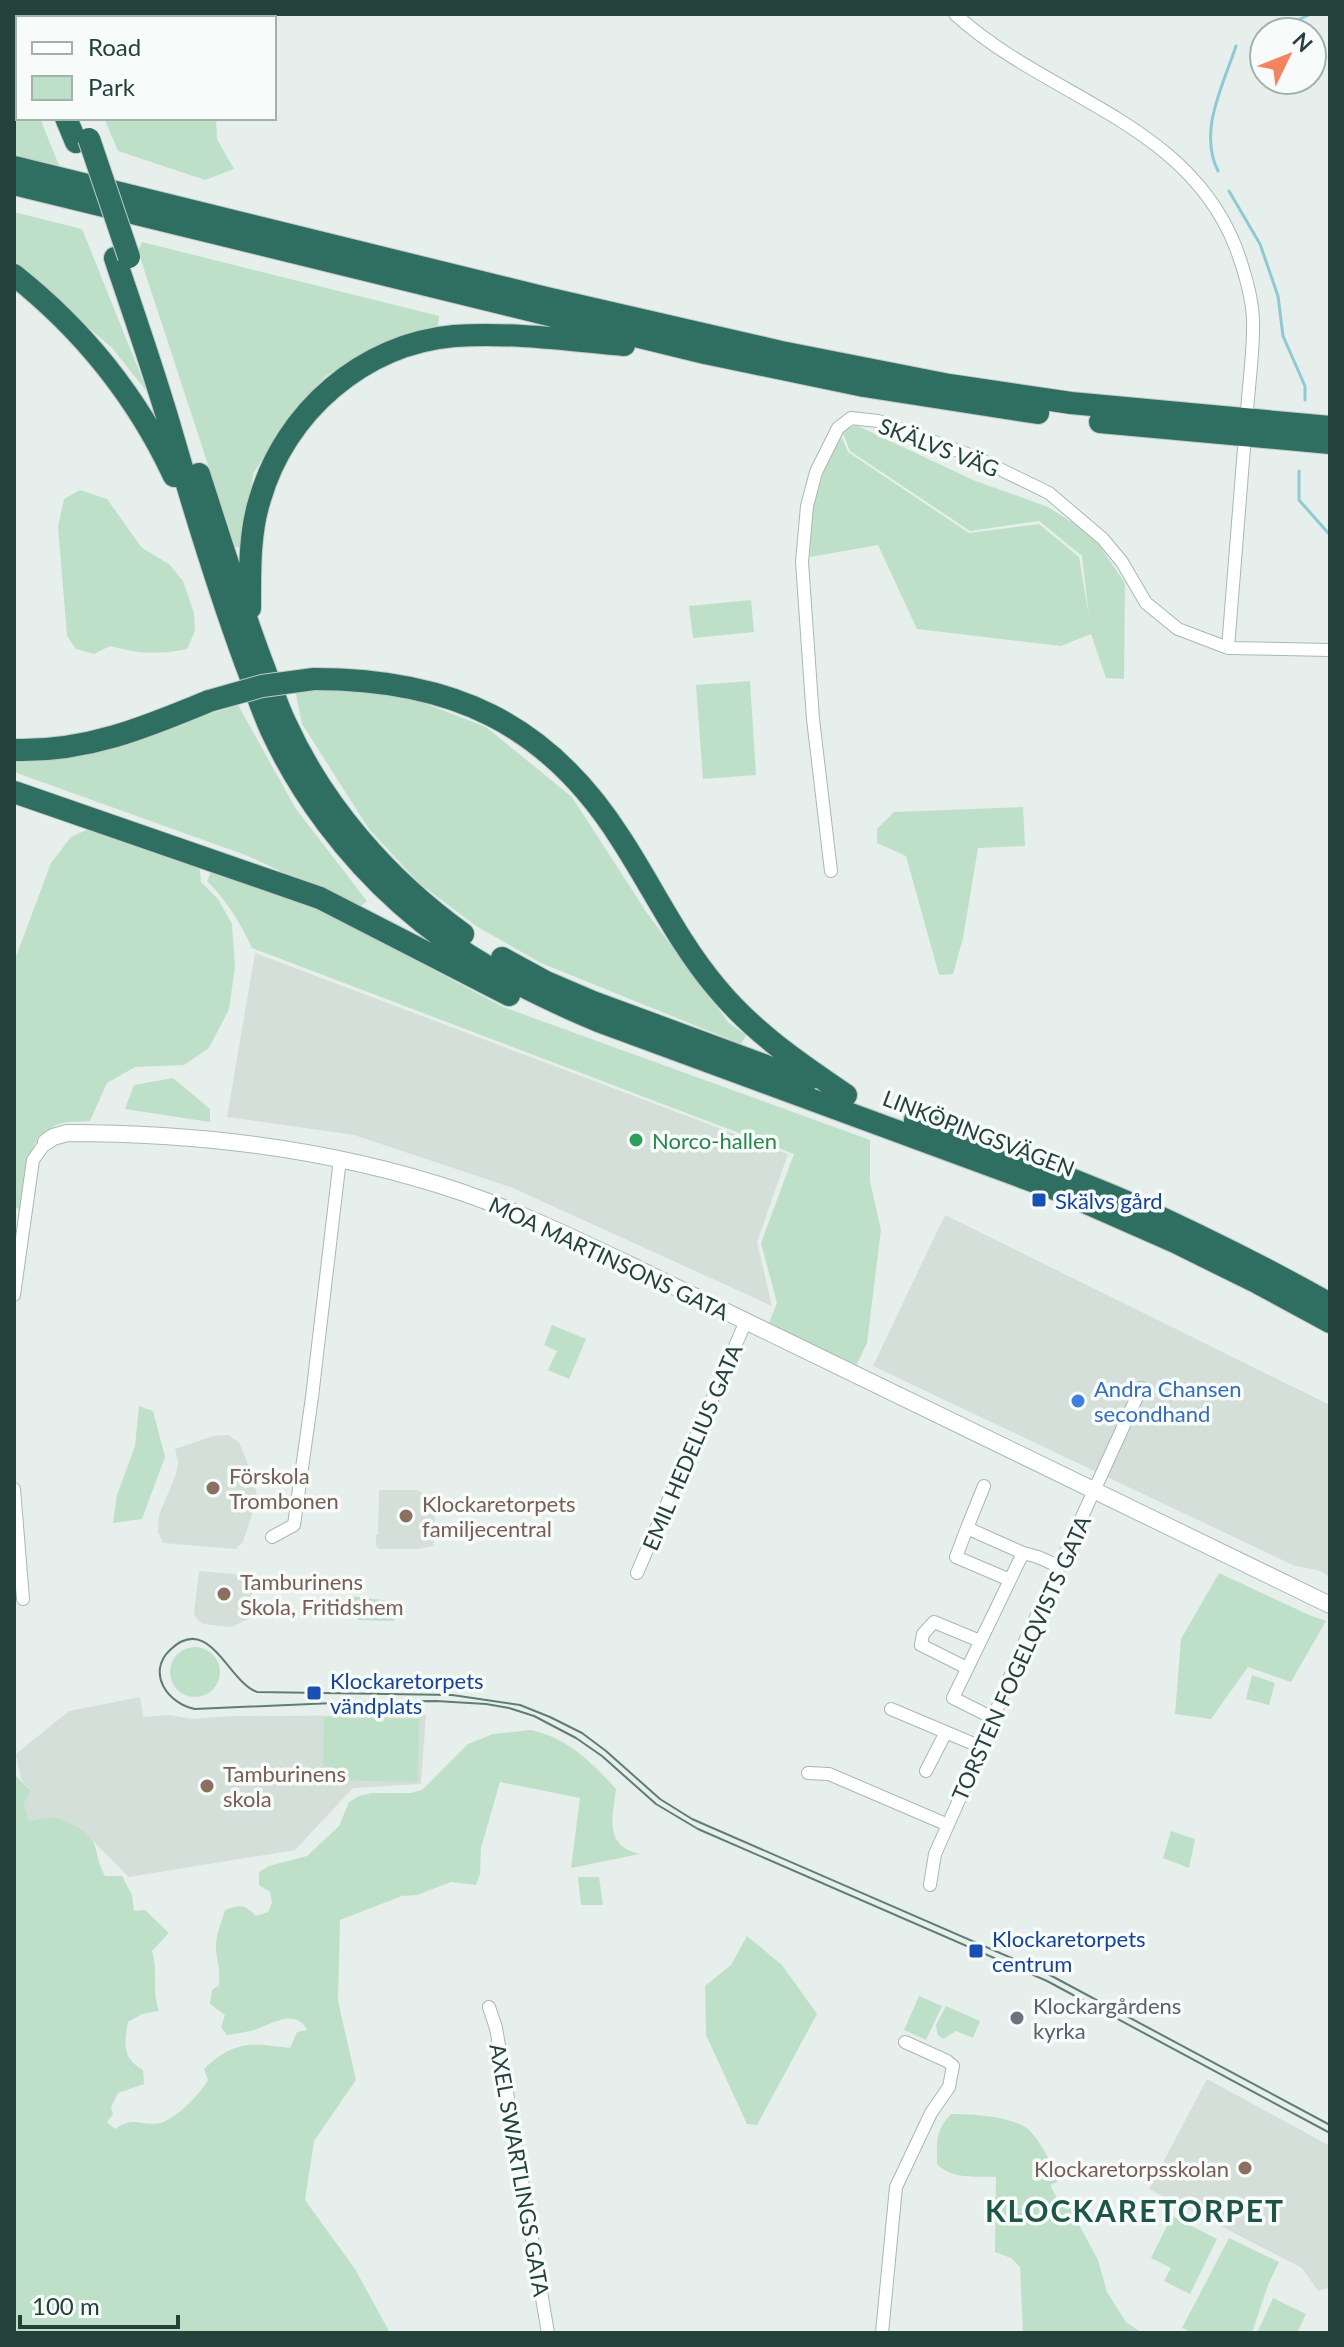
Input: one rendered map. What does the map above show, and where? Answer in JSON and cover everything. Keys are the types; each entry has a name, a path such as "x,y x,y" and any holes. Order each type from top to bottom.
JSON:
{"highway":[{"path":"67,120 82,141 284,721 307,763 333,805 430,929 487,967 537,995 598,1021"},
{"path":"81,120 82,141"},
{"path":"14,167 546,298 781,352 949,385 1071,403 1330,427"},
{"path":"14,184 705,353 864,386 1140,426 1330,443"},
{"path":"122,258 202,535 271,729 293,772 352,855 406,898"},
{"path":"14,275 69,324 124,389 166,459 202,535"},
{"path":"250,629 254,525 259,499 275,459 311,407 362,366 409,345 453,336 519,336 705,353"},
{"path":"14,750 88,744 139,729 209,701 262,686 314,679 356,679 424,690 484,711 535,742 583,786 604,812 686,946 716,988 738,1012 771,1042 846,1095"},
{"path":"14,792 320,898 516,998 550,1011 598,1021"},
{"name":"LINKÖPINGSVÄGEN","path":"406,898 471,940 544,981 593,1002 1007,1153 1125,1202 1265,1268 1330,1304"},
{"name":"LINKÖPINGSVÄGEN","path":"598,1021 1057,1190 1175,1242 1330,1322"}],"street":[{"path":"955,14 981,36 1125,123 1172,156 1207,193 1229,231 1244,269 1253,319 1247,411"},
{"name":"SKÄLVS VÄG","path":"831,871 813,719 802,562 807,506 816,472 838,428 851,418 878,421 975,457 1049,493 1103,539 1122,562 1146,603 1178,629 1228,648 1330,650"},
{"path":"1228,648 1244,448"},
{"name":"MOA MARTINSONS GATA","path":"46,1142 67,1133 175,1136 243,1143 340,1159 461,1192 533,1219 1330,1605"},
{"path":"14,1295 33,1160 46,1142"},
{"path":"272,1537 294,1525 340,1159"},
{"name":"EMIL HEDELIUS GATA","path":"637,1573 746,1321"},
{"path":"1094,1491 1141,1388"},
{"path":"984,1486 956,1557 1010,1580"},
{"path":"14,1489 23,1599"},
{"name":"TORSTEN FOGELQVISTS GATA","path":"930,1885 935,1854 1058,1566 1094,1491"},
{"path":"967,1528 1058,1566"},
{"path":"993,1718 953,1698 1023,1553"},
{"path":"967,1668 921,1645 923,1634 934,1622 980,1641"},
{"path":"891,1709 981,1747"},
{"path":"926,1771 946,1732"},
{"name":"TORSTEN FOGELQVISTS GATA","path":"808,1773 829,1774 948,1825"},
{"name":"AXEL SWARTLINGS GATA","path":"489,2007 496,2028 548,2333"},
{"path":"879,2333 896,2187 931,2113 949,2087 953,2071 953,2066 947,2061 905,2042"}],"shaded area":[{"path":"255,953 788,1154 757,1242 772,1306 513,1188 354,1135 227,1117"},
{"path":"945,1215 1330,1405 1330,1577 1318,1570 1295,1566 873,1366"},
{"name":"Förskola Trombonen","path":"228,1435 239,1442 254,1479 257,1499 243,1542 236,1549 163,1543 158,1532 159,1515 176,1474 178,1462 175,1449 213,1436"},
{"name":"Klockaretorpets familjecentral","path":"379,1490 417,1490 434,1499 433,1546 379,1549 376,1535"},
{"name":"Tamburinens Skola, Fritidshem","path":"199,1571 254,1576 249,1619 231,1627 203,1624 196,1618"},
{"name":"Tamburinens skola","path":"140,1697 143,1717 426,1715 421,1784 353,1788 295,1850 129,1877 87,1835 69,1822 29,1822 24,1803 31,1791 21,1779 16,1754 69,1711"},
{"name":"Klockaretorpsskolan","path":"1207,2079 1330,2146 1330,2288 1318,2291 1302,2268 1149,2189"}],"green space":[{"path":"56,14 206,16 57,16"},
{"path":"16,104 16,120 41,120 60,168 14,155"},
{"path":"105,120 216,120 217,139 234,169 205,180 118,151"},
{"path":"14,212 82,229 148,393 112,348 14,263"},
{"path":"142,242 439,316 438,326 379,344 326,376 289,416 253,474 244,547 235,547 138,251"},
{"path":"856,425 973,480 1048,507 1092,535 1125,583 1124,679 1106,678 1091,634 1061,646 917,629 878,545 810,557 812,506 840,433 848,452 969,533 1039,524 1079,557 1089,617 1082,556 1039,521 970,531 850,451 842,431"},
{"path":"80,490 107,499 142,548 169,564 183,581 194,613 195,631 187,649 148,653 110,646 94,654 76,649 67,636 58,527 64,499"},
{"path":"751,600 754,632 693,638 689,606"},
{"path":"750,681 756,775 703,779 696,685"},
{"path":"295,689 398,693 486,727 572,797 647,913 729,1023 746,1035 741,1044 541,963 476,926 419,883 369,829 302,724"},
{"path":"238,705 296,809 367,901 358,908 248,856 14,772 14,760 156,731"},
{"path":"1023,807 1025,846 978,848 963,938 953,974 939,975 906,856 877,843 877,829 894,812"},
{"path":"91,828 199,861 201,882 218,899 232,924 235,967 229,1009 209,1048 184,1065 135,1067 107,1083 90,1121 59,1124 38,1139 25,1173 20,1211 14,1205 14,962 51,863 71,837"},
{"path":"212,869 324,912 503,1007 870,1140 870,1181 881,1230 867,1343 856,1366 769,1323 777,1303 761,1243 794,1154 252,948 232,912 207,881"},
{"path":"173,1078 210,1109 210,1122 125,1109 134,1085"},
{"path":"552,1325 586,1339 569,1379 548,1370 557,1351 544,1345"},
{"path":"139,1406 153,1411 165,1457 142,1519 113,1523 117,1495 135,1446"},
{"path":"1219,1573 1326,1621 1291,1682 1248,1667 1211,1719 1175,1714 1181,1639"},
{"path":"350,1596 398,1602 394,1621 358,1620 349,1608"},
{"path":"195,1647 212,1655 220,1672 212,1689 195,1697 178,1689 170,1672 178,1655"},
{"path":"1252,1675 1275,1683 1269,1705 1246,1699"},
{"path":"324,1717 419,1719 418,1782 323,1780"},
{"path":"531,1730 556,1739 578,1752 616,1789 615,1837 628,1850 640,1854 571,1868 580,1798 500,1782 481,1848 480,1874 476,1885 451,1882 417,1895 402,1896 340,1920 338,2001 356,2080 314,2141 305,2200 355,2269 390,2333 14,2333 14,1774 31,1791 24,1803 29,1821 59,1819 84,1832 93,1841 105,1876 122,1876 132,1895 134,1911 145,1910 169,1933 152,1951 159,2011 142,2014 128,2022 126,2050 131,2061 143,2070 144,2084 118,2093 111,2107 113,2114 107,2122 115,2129 133,2122 160,2123 173,2117 205,2085 208,2080 204,2069 234,2048 264,2045 290,2048 297,2032 307,2030 302,2023 289,2019 227,2035 221,2027 225,2015 210,2004 212,1990 219,1985 216,1946 225,1910 242,1907 256,1916 268,1912 272,1903 270,1892 259,1885 259,1872 269,1866 307,1856 339,1826 349,1802 359,1796 422,1790 468,1744 493,1734"},
{"path":"1171,1831 1195,1839 1189,1868 1163,1858"},
{"path":"578,1877 599,1877 603,1905 581,1905"},
{"path":"747,1936 782,1965 817,2014 757,2125 747,2124 706,2035 705,1986 731,1965"},
{"path":"919,1996 942,2006 926,2040 904,2030"},
{"path":"946,2006 980,2021 973,2038 956,2031 943,2039 938,2035 936,2025"},
{"path":"951,2114 1005,2119 1031,2132 1058,2176 1057,2182 1050,2185 1062,2207 1069,2206 1098,2260 1107,2292 1126,2322 1142,2333 1023,2333 1020,2267 1011,2258 995,2252 996,2177 957,2175 937,2164 940,2131"},
{"path":"1172,2216 1217,2239 1190,2294 1164,2281 1171,2268 1151,2258"},
{"path":"1229,2238 1279,2262 1252,2333 1193,2333 1182,2328"},
{"path":"1273,2298 1306,2314 1297,2333 1257,2333"}],"waterway":[{"path":"1307,16 1311,14"},
{"path":"1218,171 1212,156 1211,124 1236,46"},
{"path":"1229,191 1260,244 1278,296 1283,336 1305,386 1305,400"},
{"path":"1299,471 1299,500 1330,535"}],"tram line":[{"path":"1330,2125 1048,1974 692,1819 660,1799 582,1733 520,1705 452,1695 257,1692 247,1686 207,1644 196,1639 184,1640 163,1659 160,1668 163,1686 176,1701 195,1709 436,1701 486,1704 534,1716 576,1738 602,1756 656,1804 698,1829 1047,1981 1330,2133"}],"place":[{"name":"Norco-hallen","path":"636,1140"},
{"name":"Skälvs gård","path":"1039,1200"},
{"name":"Andra Chansen secondhand","path":"1078,1401"},
{"name":"Förskola Trombonen","path":"213,1488"},
{"name":"Klockaretorpets familjecentral","path":"406,1516"},
{"name":"Tamburinens Skola, Fritidshem","path":"224,1594"},
{"name":"Klockaretorpets vändplats","path":"314,1693"},
{"name":"Tamburinens skola","path":"207,1786"},
{"name":"Klockaretorpets centrum","path":"976,1951"},
{"name":"Klockargårdens kyrka","path":"1017,2018"},
{"name":"Klockaretorpsskolan","path":"1245,2168"}],"district":[{"name":"KLOCKARETORPET","path":"1135,2210"}]}
